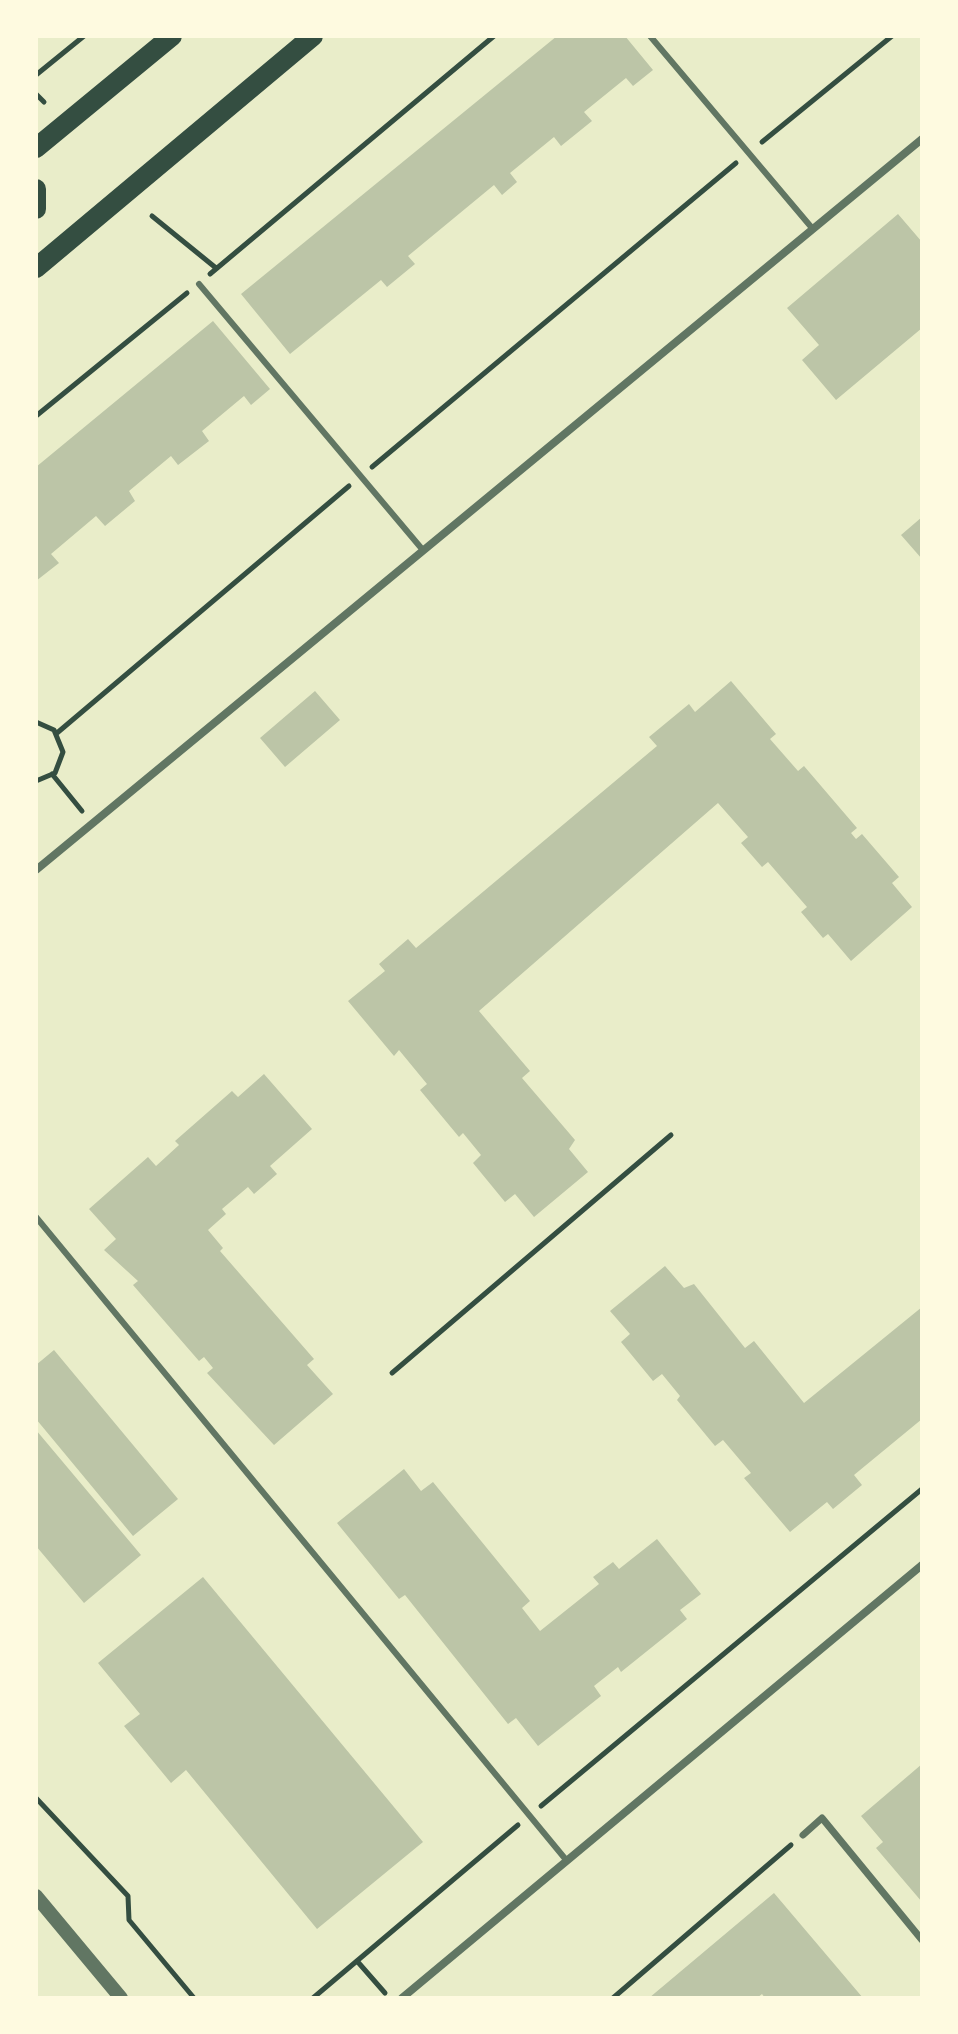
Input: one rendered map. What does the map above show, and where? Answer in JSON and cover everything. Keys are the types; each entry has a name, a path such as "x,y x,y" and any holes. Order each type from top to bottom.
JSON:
{"main road":[{"path":"36,148 172,36"},
{"path":"36,268 313,36"},
{"path":"36,189 36,209"}],"street":[{"path":"36,870 922,139"},
{"path":"402,1998 922,1565"},
{"path":"803,1835 822,1818 922,1940"},
{"path":"36,1896 121,1998"}],"lane":[{"path":"650,36 812,228"},
{"path":"199,284 422,549"},
{"path":"36,1217 567,1861"}],"path":[{"path":"36,75 84,36"},
{"path":"36,416 199,284 494,36"},
{"path":"57,733 361,476 892,36"},
{"path":"36,94 44,102"},
{"path":"152,216 216,268"},
{"path":"36,722 57,733 63,752 59,766 52,774 36,781"},
{"path":"52,774 91,823"},
{"path":"392,1373 671,1135"},
{"path":"313,1998 922,1489"},
{"path":"36,1798 128,1896 129,1920 194,1998"},
{"path":"613,1998 803,1835"},
{"path":"357,1961 389,1998"}],"building":[{"path":"557,36 625,36 653,70 633,86 626,78 584,112 592,121 561,146 554,137 510,173 517,182 502,195 494,185 408,256 415,264 387,287 381,280 290,354 241,294"},
{"path":"898,214 922,242 922,328 836,400 802,360 819,345 787,308"},
{"path":"213,321 270,389 251,405 244,396 202,431 209,441 178,465 171,456 129,491 135,501 105,526 96,516 51,554 59,563 36,581 36,467"},
{"path":"922,517 922,559 901,535"},
{"path":"731,681 776,734 770,739 798,771 804,766 857,828 851,833 856,839 862,834 899,877 892,883 912,907 851,961 828,934 823,938 801,912 807,907 768,862 762,867 741,843 748,837 718,803 479,1011 530,1071 522,1078 575,1140 569,1149 588,1172 534,1217 515,1194 505,1202 473,1163 481,1155 463,1133 459,1137 420,1090 427,1084 399,1050 394,1056 348,1001 385,971 379,964 408,939 416,948 657,746 649,737 689,704 695,712"},
{"path":"315,691 340,720 285,767 260,738"},
{"path":"264,1074 312,1129 270,1166 277,1174 254,1194 248,1187 222,1209 226,1214 208,1230 223,1248 220,1251 314,1359 307,1365 333,1394 274,1445 207,1373 213,1368 204,1357 199,1361 133,1285 138,1281 104,1250 116,1239 89,1209 148,1157 156,1166 179,1145 175,1141 232,1091 238,1097"},
{"path":"665,1266 684,1288 694,1284 745,1348 754,1341 804,1403 922,1307 922,1419 854,1475 862,1485 833,1509 827,1502 790,1532 744,1478 751,1473 723,1440 715,1446 677,1400 680,1396 662,1374 653,1381 621,1342 630,1334 610,1311"},
{"path":"54,1350 178,1499 133,1536 36,1419 36,1365"},
{"path":"36,1430 141,1555 84,1603 36,1546"},
{"path":"404,1469 421,1491 433,1482 530,1601 522,1608 540,1631 599,1584 593,1577 613,1562 619,1569 657,1539 701,1594 680,1610 687,1619 621,1672 618,1667 594,1686 601,1696 538,1746 516,1718 508,1724 405,1595 399,1599 337,1523"},
{"path":"203,1577 423,1842 317,1929 186,1770 171,1783 124,1726 140,1714 98,1663"},
{"path":"922,1764 922,1902 876,1848 883,1842 861,1816"},
{"path":"774,1893 863,1998 765,1998 762,1994 757,1998 649,1998"}]}
